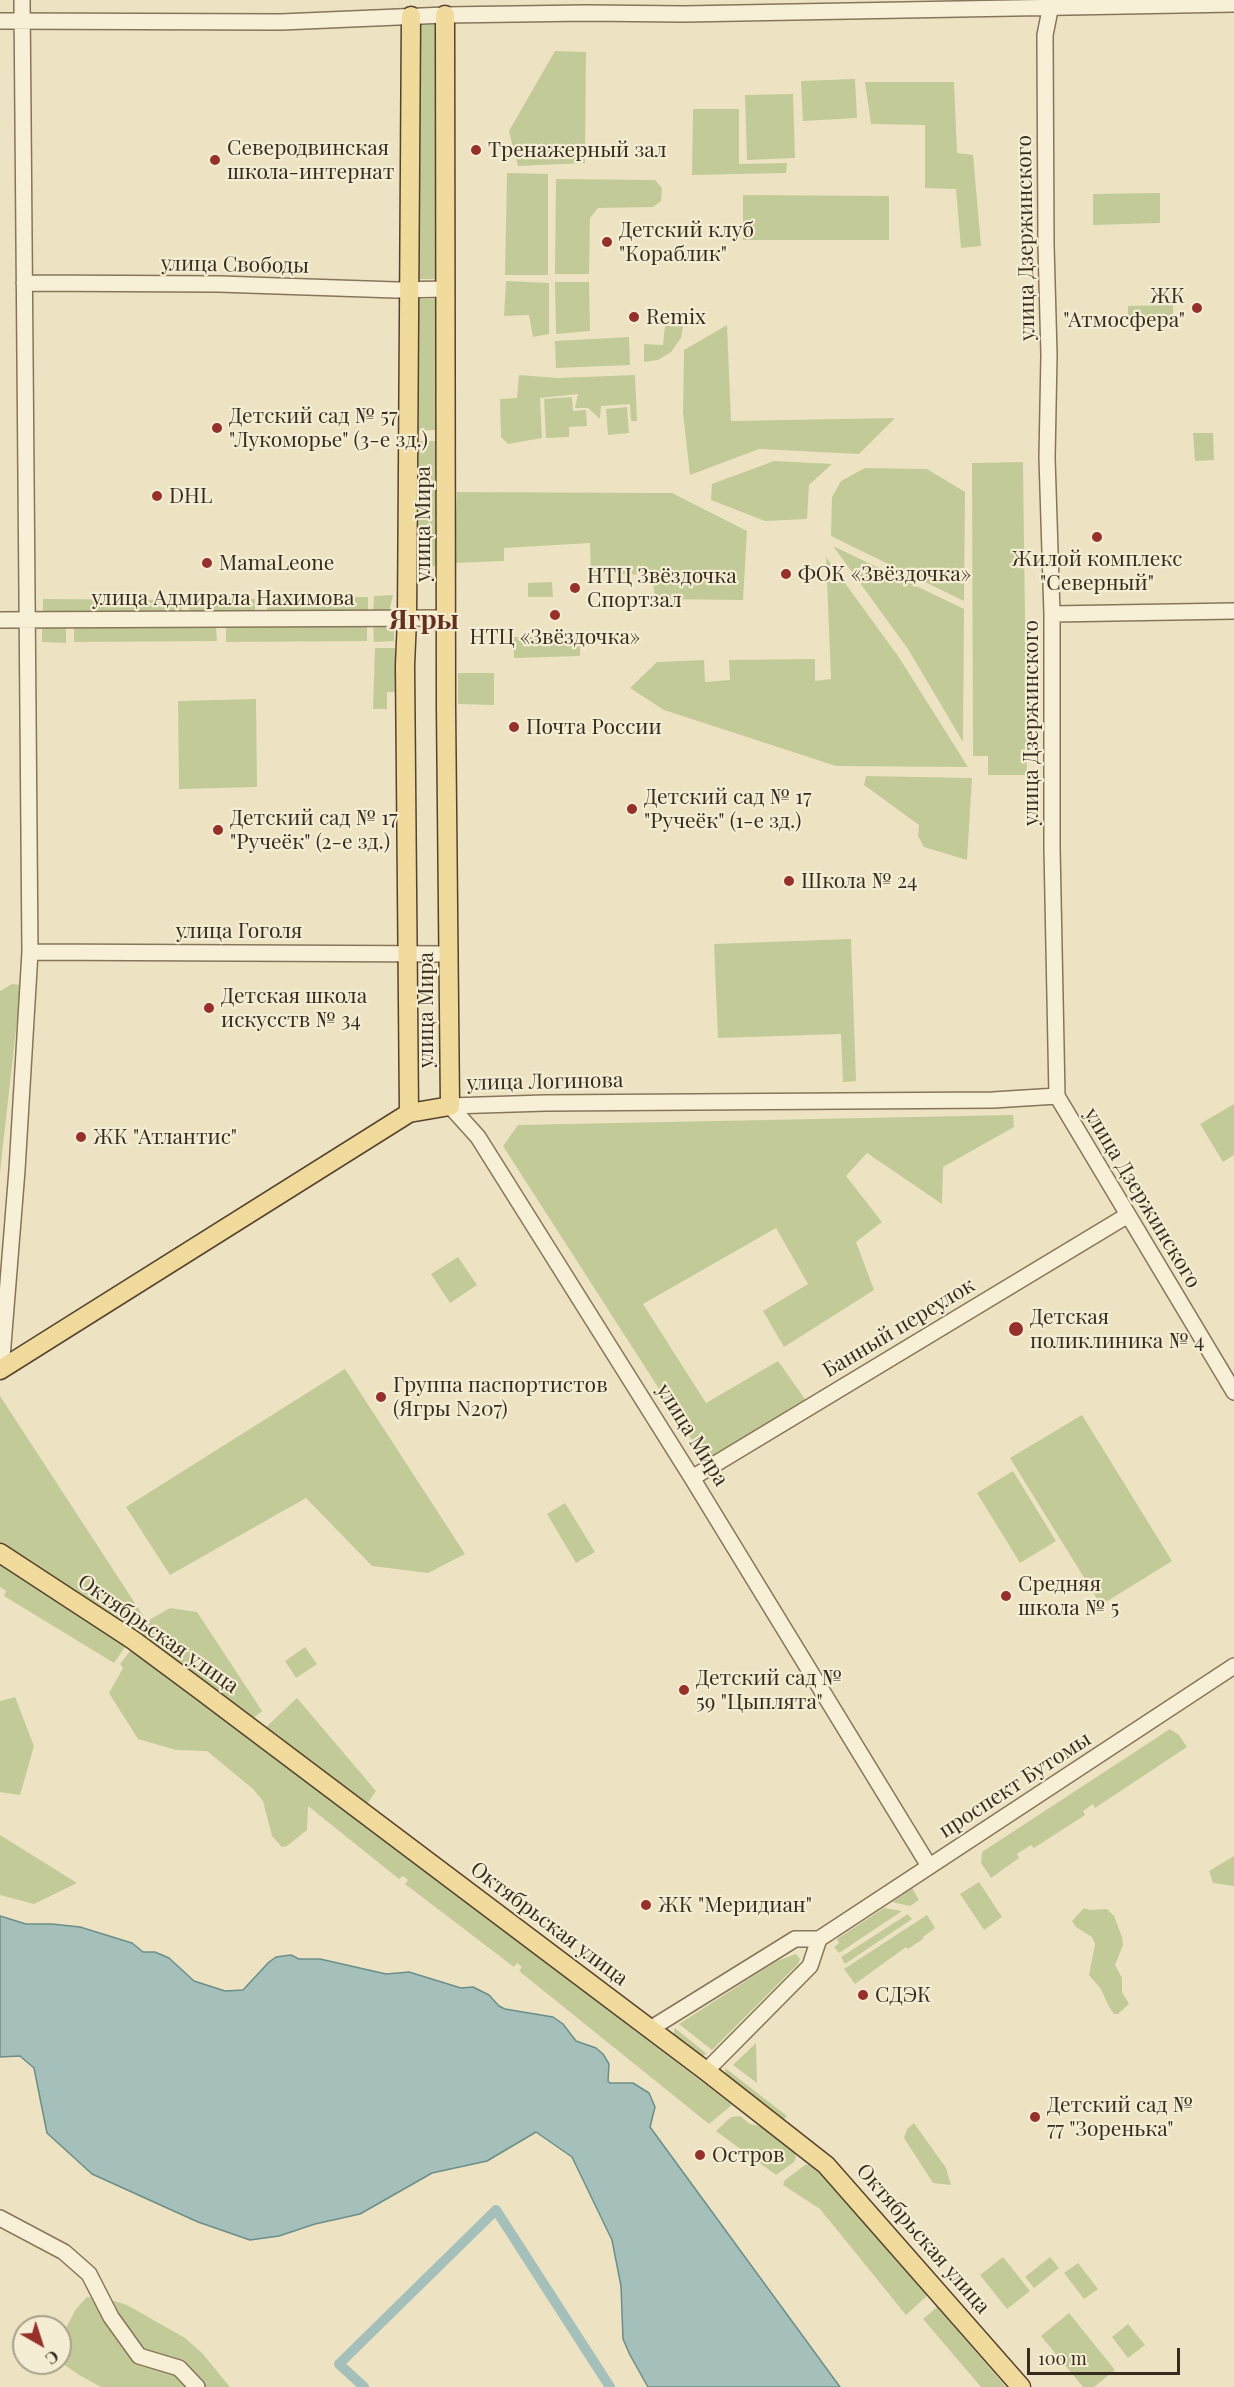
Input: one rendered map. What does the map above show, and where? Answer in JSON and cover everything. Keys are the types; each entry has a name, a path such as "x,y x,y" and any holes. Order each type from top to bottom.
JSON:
{"main road":[{"name":"улица Мира","path":"445,15 450,1106"},
{"name":"улица Мира","path":"409,1113 405,665 416,16"},
{"name":"улица Логинова","path":"0,1370 409,1113 450,1106"},
{"name":"Октябрьская улица","path":"0,1553 142,1647 706,2071 826,2165 1021,2387"}],"street":[{"path":"0,1370 17,1170 30,952 22,0"},
{"name":"улица Мира","path":"416,16 421,0"},
{"path":"0,21 281,22 586,12 684,14 1052,4 1234,4"},
{"name":"улица Дзержинского","path":"1052,4 1045,35 1045,59 1049,355 1047,458 1052,614 1052,848 1057,1096 1234,1392"},
{"name":"улица Свободы","path":"24,283 446,289"},
{"path":"1052,614 1234,611"},
{"name":"улица Адмирала Нахимова","path":"0,620 446,618"},
{"name":"улица Гоголя","path":"30,952 448,954"},
{"name":"улица Логинова","path":"450,1106 545,1103 993,1100 1057,1096"},
{"name":"улица Мира","path":"450,1106 478,1137 692,1478 929,1866"},
{"name":"Банный переулок","path":"692,1478 1128,1215"},
{"name":"проспект Бутомы","path":"650,2029 795,1939 819,1939 1234,1666"},
{"path":"706,2071 810,1966 819,1939"},
{"path":"0,2218 64,2252 89,2274 111,2317 139,2356 179,2368 197,2387"}],"green space":[{"path":"427,21 438,22 437,279 416,279 416,27"},
{"path":"555,51 586,52 585,163 518,166 509,131"},
{"path":"855,79 857,118 803,121 801,81"},
{"path":"865,82 954,82 957,153 973,155 981,246 961,248 956,189 925,188 925,125 871,124"},
{"path":"793,94 795,158 747,160 745,95"},
{"path":"693,109 739,109 739,164 787,163 786,173 692,175"},
{"path":"507,173 548,174 548,275 505,275"},
{"path":"556,179 655,180 662,188 661,201 653,207 598,208 590,218 589,274 555,274"},
{"path":"1160,193 1160,223 1093,225 1093,194"},
{"path":"743,195 889,196 889,240 743,240"},
{"path":"506,281 549,283 549,334 533,337 529,315 504,316"},
{"path":"555,282 589,282 590,331 556,334"},
{"path":"409,299 435,299 437,430 411,431"},
{"path":"1173,305 1173,323 1128,324 1128,306"},
{"path":"727,325 731,421 895,418 859,454 759,449 690,475 683,413 684,350"},
{"path":"665,326 683,326 681,338 671,352 658,360 644,362 644,344 663,345"},
{"path":"629,337 630,365 556,368 555,341"},
{"path":"519,375 558,378 635,375 637,421 631,421 630,404 601,406 600,419 588,408 575,408 578,394 540,398 542,438 508,444 501,437 500,399 517,398"},
{"path":"572,397 573,411 586,410 587,426 569,427 569,437 546,438 544,399"},
{"path":"627,407 629,433 608,435 606,409"},
{"path":"1193,433 1213,433 1214,460 1195,461"},
{"path":"409,441 438,441 439,566 411,568"},
{"path":"774,461 832,464 809,485 807,519 765,521 711,500 712,484"},
{"path":"1023,462 1027,775 988,775 988,756 973,756 972,463"},
{"path":"865,468 927,469 965,492 964,601 831,536 832,497 841,481"},
{"path":"457,492 672,493 747,531 743,600 655,599 652,574 591,575 590,543 504,548 504,561 454,563"},
{"path":"833,546 964,609 963,742 908,649"},
{"path":"826,557 898,656 968,767 836,766 664,710 630,688 657,662 704,660 705,682 730,680 729,660 815,659 815,681 831,679"},
{"path":"552,582 553,597 528,597 528,583"},
{"path":"393,595 389,612 373,616 374,596"},
{"path":"368,597 368,615 267,615 267,598"},
{"path":"43,599 182,600 182,615 43,613"},
{"path":"189,599 255,599 255,615 189,615"},
{"path":"373,623 391,625 394,631 394,641 374,642"},
{"path":"367,624 367,641 226,642 226,625"},
{"path":"42,626 66,626 66,643 42,642"},
{"path":"216,626 217,641 74,642 74,627"},
{"path":"580,636 580,656 514,658 514,637"},
{"path":"375,648 395,648 395,692 387,692 387,709 373,709"},
{"path":"458,673 494,673 494,705 458,704"},
{"path":"256,699 257,787 179,789 178,701"},
{"path":"866,776 972,778 967,860 924,847 918,836 919,825 864,785"},
{"path":"851,939 856,1081 843,1082 841,1034 718,1038 714,944"},
{"path":"12,984 21,985 0,1172 0,991"},
{"path":"1234,1104 1234,1155 1223,1162 1200,1124"},
{"path":"1013,1115 1014,1127 943,1167 942,1204 867,1153 846,1176 882,1222 856,1242 874,1290 784,1347 763,1311 808,1284 776,1228 643,1304 706,1403 778,1361 807,1402 706,1462 503,1146 518,1125"},
{"path":"458,1257 477,1285 450,1303 431,1274"},
{"path":"345,1369 465,1554 428,1573 372,1566 306,1498 170,1575 126,1507"},
{"path":"0,1396 144,1617 131,1634 0,1548"},
{"path":"1082,1415 1172,1561 1101,1605 1010,1458"},
{"path":"1013,1471 1056,1541 1020,1563 977,1493"},
{"path":"565,1503 595,1552 576,1563 547,1514"},
{"path":"0,1562 127,1644 114,1663 4,1596 6,1591 0,1587"},
{"path":"170,1608 197,1612 262,1711 250,1721 137,1638 149,1620"},
{"path":"133,1647 732,2105 709,2124 519,1971 522,1967 517,1963 514,1967 405,1884 408,1880 403,1876 399,1879 308,1806 307,1830 287,1846 282,1847 272,1836 263,1801 253,1789 207,1751 176,1750 138,1739 109,1693 123,1668 120,1664"},
{"path":"305,1647 317,1664 296,1678 285,1661"},
{"path":"15,1697 34,1746 20,1795 0,1792 0,1701"},
{"path":"297,1698 376,1791 365,1807 262,1731"},
{"path":"1170,1729 1179,1735 1187,1747 1095,1808 1093,1804 1083,1811 1085,1815 1034,1848 1031,1845 1017,1854 1019,1858 991,1878 981,1863 982,1852"},
{"path":"0,1835 77,1883 34,1904 0,1895"},
{"path":"1234,1856 1234,1886 1213,1883 1209,1871"},
{"path":"979,1882 1002,1917 984,1930 960,1894"},
{"path":"912,1888 919,1900 910,1906 892,1902"},
{"path":"884,1908 902,1911 839,1953 834,1947 839,1943 837,1939"},
{"path":"1084,1908 1107,1909 1114,1916 1122,1937 1123,1945 1115,1965 1122,1978 1122,1992 1129,2004 1118,2014 1114,2014 1101,1989 1089,1975 1095,1944 1092,1937 1076,1927 1072,1921"},
{"path":"908,1914 912,1919 845,1964 841,1957"},
{"path":"927,1915 935,1928 923,1939 908,1949 906,1947 855,1984 844,1969"},
{"path":"796,1954 800,1959 798,1964 712,2050 679,2024 777,1961"},
{"path":"675,2028 707,2054 702,2056 695,2054 675,2039 673,2034"},
{"path":"756,2043 757,2083 733,2065"},
{"path":"725,2068 787,2116 782,2121 726,2079"},
{"path":"740,2116 750,2124 763,2127 794,2150 796,2157 794,2162 776,2175 716,2131 731,2117"},
{"path":"914,2123 946,2168 951,2185 933,2183 904,2138 907,2129"},
{"path":"811,2164 825,2175 850,2202 928,2295 906,2315 820,2209 783,2185 785,2180 805,2165"},
{"path":"1003,2257 1030,2291 1007,2309 980,2275"},
{"path":"1050,2257 1059,2268 1034,2288 1025,2277"},
{"path":"1078,2263 1098,2289 1084,2299 1064,2273"},
{"path":"87,2297 108,2299 127,2305 185,2338 202,2353 230,2387 101,2387 72,2370 72,2316"},
{"path":"937,2307 1006,2387 981,2387 923,2319"},
{"path":"1069,2313 1115,2370 1094,2387 1083,2387 1041,2336"},
{"path":"1128,2324 1145,2345 1128,2358 1112,2337"}],"water":[{"path":"0,1916 26,1924 80,1927 132,1943 143,1952 155,1952 169,1958 194,1981 225,1991 243,1990 269,1962 276,1957 291,1955 299,1959 320,1959 386,1974 409,1972 461,1988 473,1987 489,1995 505,2009 553,2017 563,2024 576,2041 596,2048 603,2054 609,2064 608,2081 610,2083 633,2083 649,2093 655,2107 650,2127 840,2387 648,2387 623,2339 621,2286 612,2240 572,2157 536,2132 487,2161 432,2173 360,2214 315,2224 279,2236 250,2240 198,2222 92,2174 47,2133 34,2068 20,2056 0,2057"}],"waterway":[{"path":"364,2387 339,2364 496,2210 610,2387"}],"place":[{"name":"Тренажерный зал","path":"476,150"},
{"name":"Северодвинская школа-интернат","path":"215,160"},
{"name":"Детский клуб \"Кораблик\"","path":"607,242"},
{"name":"ЖК \"Атмосфера\"","path":"1197,308"},
{"name":"Remix","path":"634,317"},
{"name":"Детский сад № 57 \"Лукоморье\" (3-е зд.)","path":"217,428"},
{"name":"DHL","path":"157,496"},
{"name":"Жилой комплекс \"Северный\"","path":"1097,537"},
{"name":"MamaLeone","path":"207,563"},
{"name":"ФОК «Звёздочка»","path":"786,574"},
{"name":"НТЦ Звёздочка Спортзал","path":"575,588"},
{"name":"НТЦ «Звёздочка»","path":"555,615"},
{"name":"Почта России","path":"514,727"},
{"name":"Детский сад № 17 \"Ручеёк\" (1-е зд.)","path":"632,809"},
{"name":"Детский сад № 17 \"Ручеёк\" (2-е зд.)","path":"218,830"},
{"name":"Школа № 24","path":"789,881"},
{"name":"Детская школа искусств № 34","path":"209,1008"},
{"name":"ЖК \"Атлантис\"","path":"81,1137"},
{"name":"Детская поликлиника № 4","path":"1016,1329"},
{"name":"Группа паспортистов (Ягры N207)","path":"381,1397"},
{"name":"Средняя школа № 5","path":"1006,1596"},
{"name":"Детский сад № 59 \"Цыплята\"","path":"684,1690"},
{"name":"ЖК \"Меридиан\"","path":"646,1905"},
{"name":"СДЭК","path":"863,1995"},
{"name":"Детский сад № 77 \"Зоренька\"","path":"1035,2117"},
{"name":"Остров","path":"700,2155"}],"district":[{"name":"Ягры","path":"424,621"}]}
